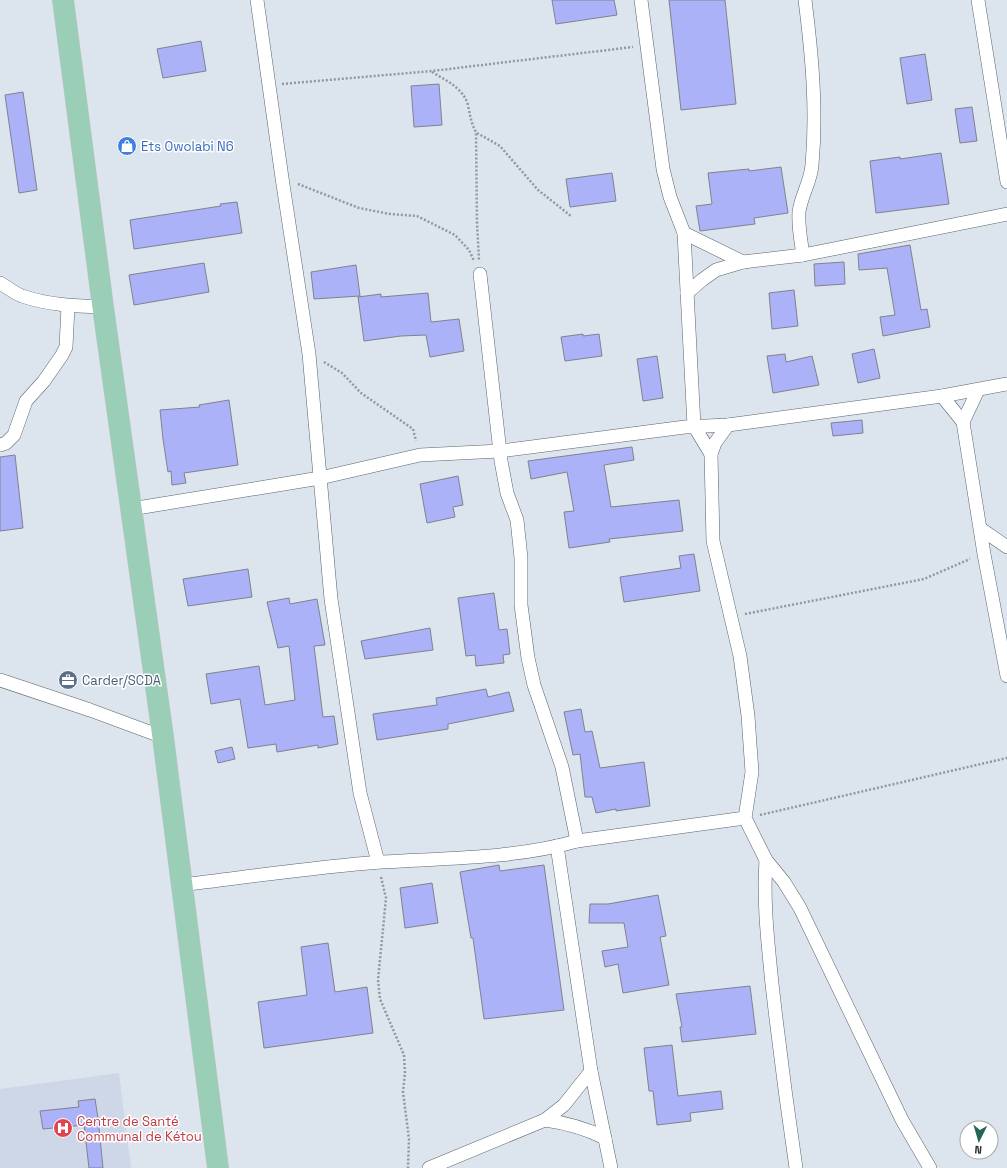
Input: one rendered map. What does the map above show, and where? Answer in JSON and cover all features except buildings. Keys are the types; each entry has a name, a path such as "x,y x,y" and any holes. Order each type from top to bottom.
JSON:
{"main road":[{"path":"63,0 103,307 163,737 218,1168"}],"street":[{"path":"257,0 309,354 331,599 360,793 378,862"},
{"path":"641,0 663,169 670,197 684,233 694,426 711,454"},
{"path":"803,255 799,226 799,211 812,168 816,115 811,44 805,0"},
{"path":"978,0 1007,182"},
{"path":"687,293 716,270 743,262 803,255 1007,214"},
{"path":"684,233 743,262"},
{"path":"480,274 500,451 507,493 517,520 521,558 521,605 528,658 534,685 562,767 577,841"},
{"path":"0,283 20,296 68,306 103,307"},
{"path":"0,445 6,443 14,435 26,401 44,381 66,347 68,306"},
{"path":"131,509 320,478 420,455 500,451 694,426 728,425 942,396 1007,384"},
{"path":"963,422 978,390"},
{"path":"942,396 963,422 984,554 1007,676"},
{"path":"728,425 715,443 711,454 713,541 732,616 740,656 748,716 752,765 744,818 766,860 784,882 800,908 902,1120 930,1168"},
{"path":"981,529 1007,547"},
{"path":"984,554 1007,547"},
{"path":"0,680 90,710 163,737"},
{"path":"181,885 378,862 486,856 557,846 577,841 744,818"},
{"path":"557,846 591,1072 611,1168"},
{"path":"766,860 764,890 781,1072 796,1168"},
{"path":"429,1168 544,1120 564,1105 591,1072"},
{"path":"544,1120 572,1124 588,1129 605,1138"}],"path":[{"path":"269,85 432,71 646,45"},
{"path":"432,71 458,88 467,104 471,123 476,132 477,223 480,274"},
{"path":"476,132 500,146 538,190 571,216"},
{"path":"282,178 359,208 390,214 417,216 455,235 469,250 480,274"},
{"path":"309,354 342,373 361,393 413,429 420,455"},
{"path":"732,616 924,579 984,554"},
{"path":"744,818 1007,758"},
{"path":"378,862 386,898 378,980 380,999 404,1055 405,1073 403,1092 409,1139 408,1168"}],"shaded area":[{"name":"Centre de Santé Communal de Kétou","path":"119,1073 131,1168 0,1168 0,1089"}],"place":[{"name":"Ets Owolabi N6","path":"127,146"},
{"name":"Carder/SCDA","path":"68,680"},
{"name":"Centre de Santé Communal de Kétou","path":"63,1128"}]}
